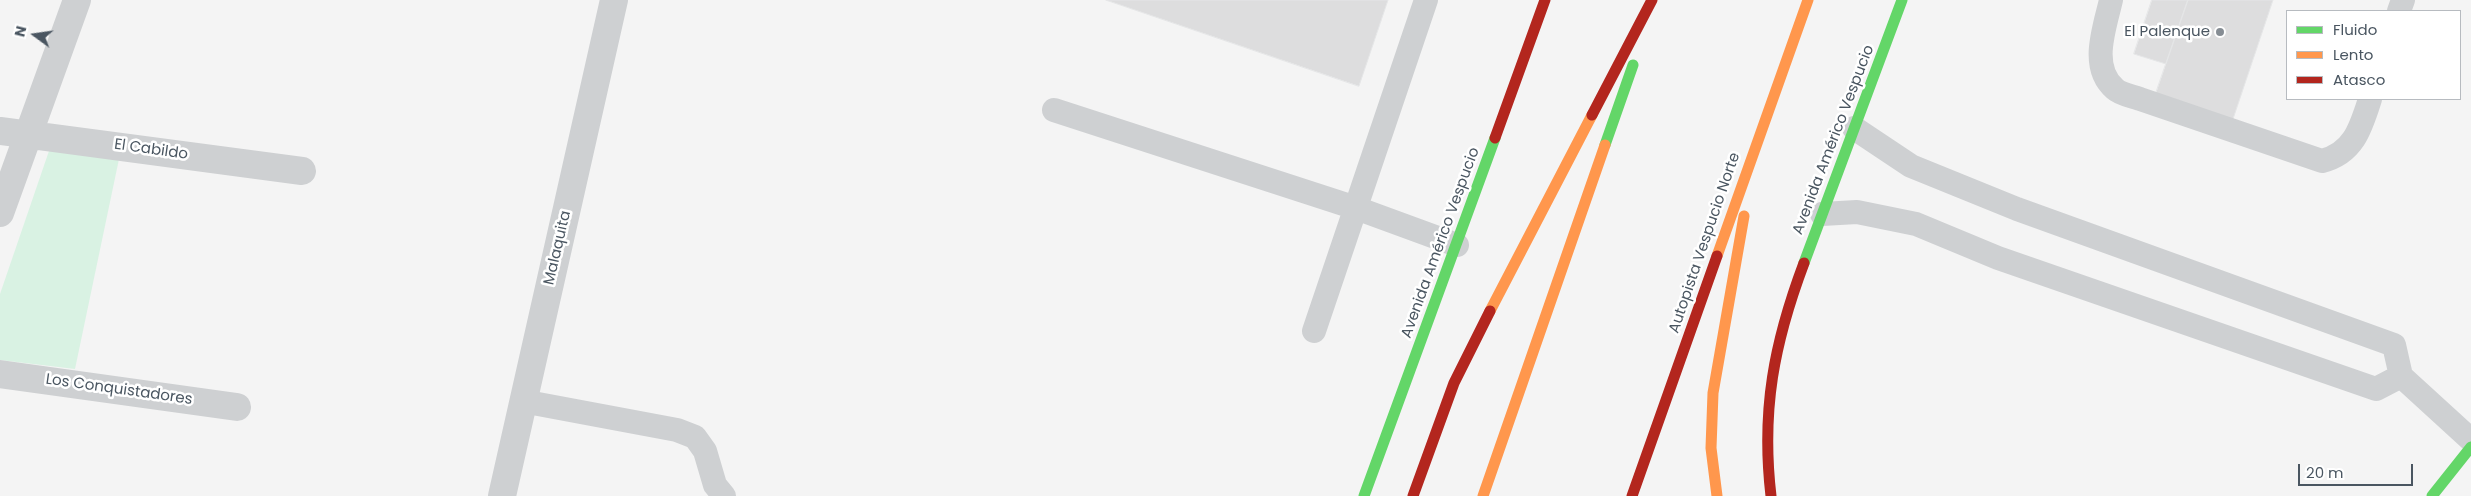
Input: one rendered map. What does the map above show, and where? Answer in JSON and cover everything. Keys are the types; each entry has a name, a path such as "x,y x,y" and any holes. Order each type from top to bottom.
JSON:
{"main road":[{"name":"Avenida Américo Vespucio","path":"1364,496 1545,0"},
{"path":"1413,496 1454,383 1522,248 1652,0"},
{"path":"1484,496 1656,0"},
{"name":"Autopista Vespucio Norte","path":"1632,496 1808,0"},
{"name":"Avenida Américo Vespucio","path":"1771,496 1766,468 1765,419 1770,381 1786,314 1902,0"},
{"path":"1717,496 1712,448 1713,393 1719,348 1736,268 1749,164"},
{"path":"2432,496 2471,447"}],"street":[{"path":"0,213 77,0"},
{"name":"Malaquita","path":"502,496 614,0"},
{"name":"El Cabildo","path":"0,131 302,170"},
{"name":"Los Conquistadores","path":"0,374 238,407"}],"lane":[{"path":"1314,331 1426,0"},
{"path":"2111,0 2101,43 2100,62 2105,76 2115,90 2322,161 2337,157 2349,147 2363,121 2370,100"},
{"path":"1054,110 1356,208 1457,245"},
{"path":"1854,128 1888,153 1911,166 2008,206 2394,345 2401,376 2471,440"},
{"path":"1822,214 1857,212 1916,224 1998,258 2376,389 2401,376"},
{"path":"522,401 677,430 695,437 705,451 715,486 724,496"}],"green space":[{"path":"50,148 119,159 75,369 0,360 0,294"}],"building":[{"path":"1106,0 1388,0 1359,86"},
{"path":"2152,0 2188,0 2166,64 2134,54"},
{"name":"El Palenque","path":"2188,0 2273,0 2232,122 2155,96"}],"traffic: fast":[{"path":"1804,263 1902,0"},
{"path":"1605,145 1633,65"},
{"path":"1364,496 1495,138"},
{"path":"2432,496 2471,447"}],"traffic: slow":[{"path":"1717,256 1808,0"},
{"path":"1490,311 1592,115"},
{"path":"1483,496 1605,145"},
{"path":"1717,496 1711,448 1713,393 1744,216"}],"traffic: jam":[{"path":"1495,138 1545,0"},
{"path":"1592,115 1652,0"},
{"path":"1632,496 1717,256"},
{"path":"1771,496 1768,435 1772,377 1785,321 1804,263"},
{"path":"1413,496 1454,383 1490,311"}],"place":[{"name":"El Palenque","path":"2220,32"}]}
